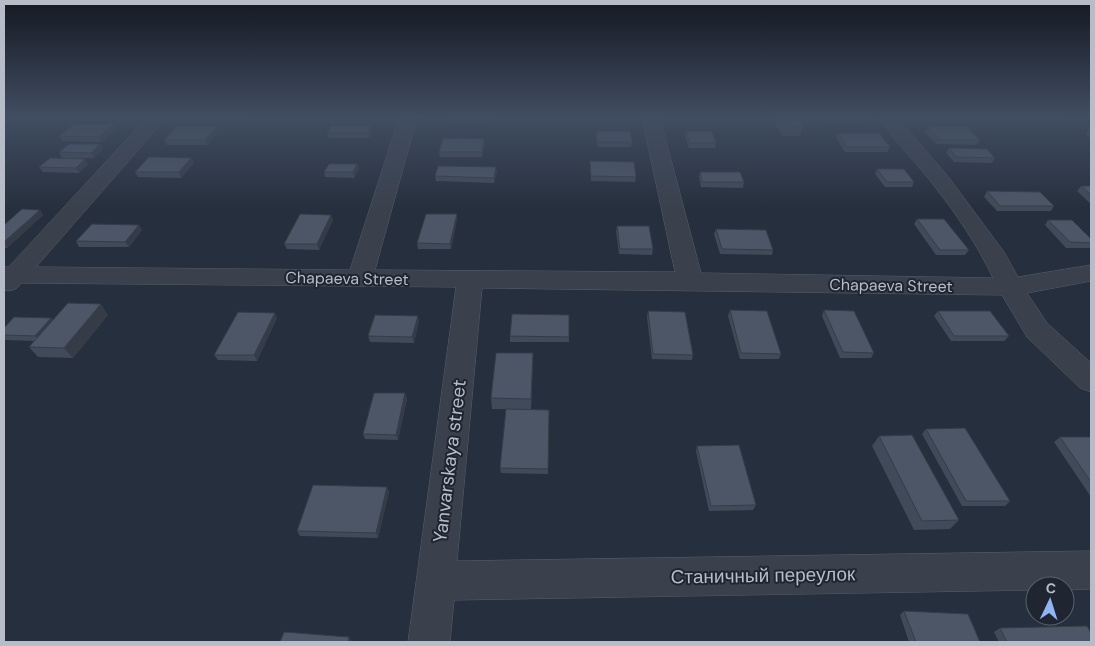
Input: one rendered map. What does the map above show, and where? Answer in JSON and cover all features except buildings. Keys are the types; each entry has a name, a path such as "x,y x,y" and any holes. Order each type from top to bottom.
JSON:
{"street":[{"path":"8,279 128,148"},
{"path":"360,278 399,148"},
{"path":"659,148 690,281"},
{"path":"912,148 944,183 995,257 1010,287 1037,330 1091,380"},
{"name":"Chapaeva Street","path":"8,279 360,278 690,281 1010,287 1091,273"},
{"name":"Yanvarskaya street","path":"429,642 470,280"},
{"name":"Станичный переулок","path":"436,581 1091,570"}]}
